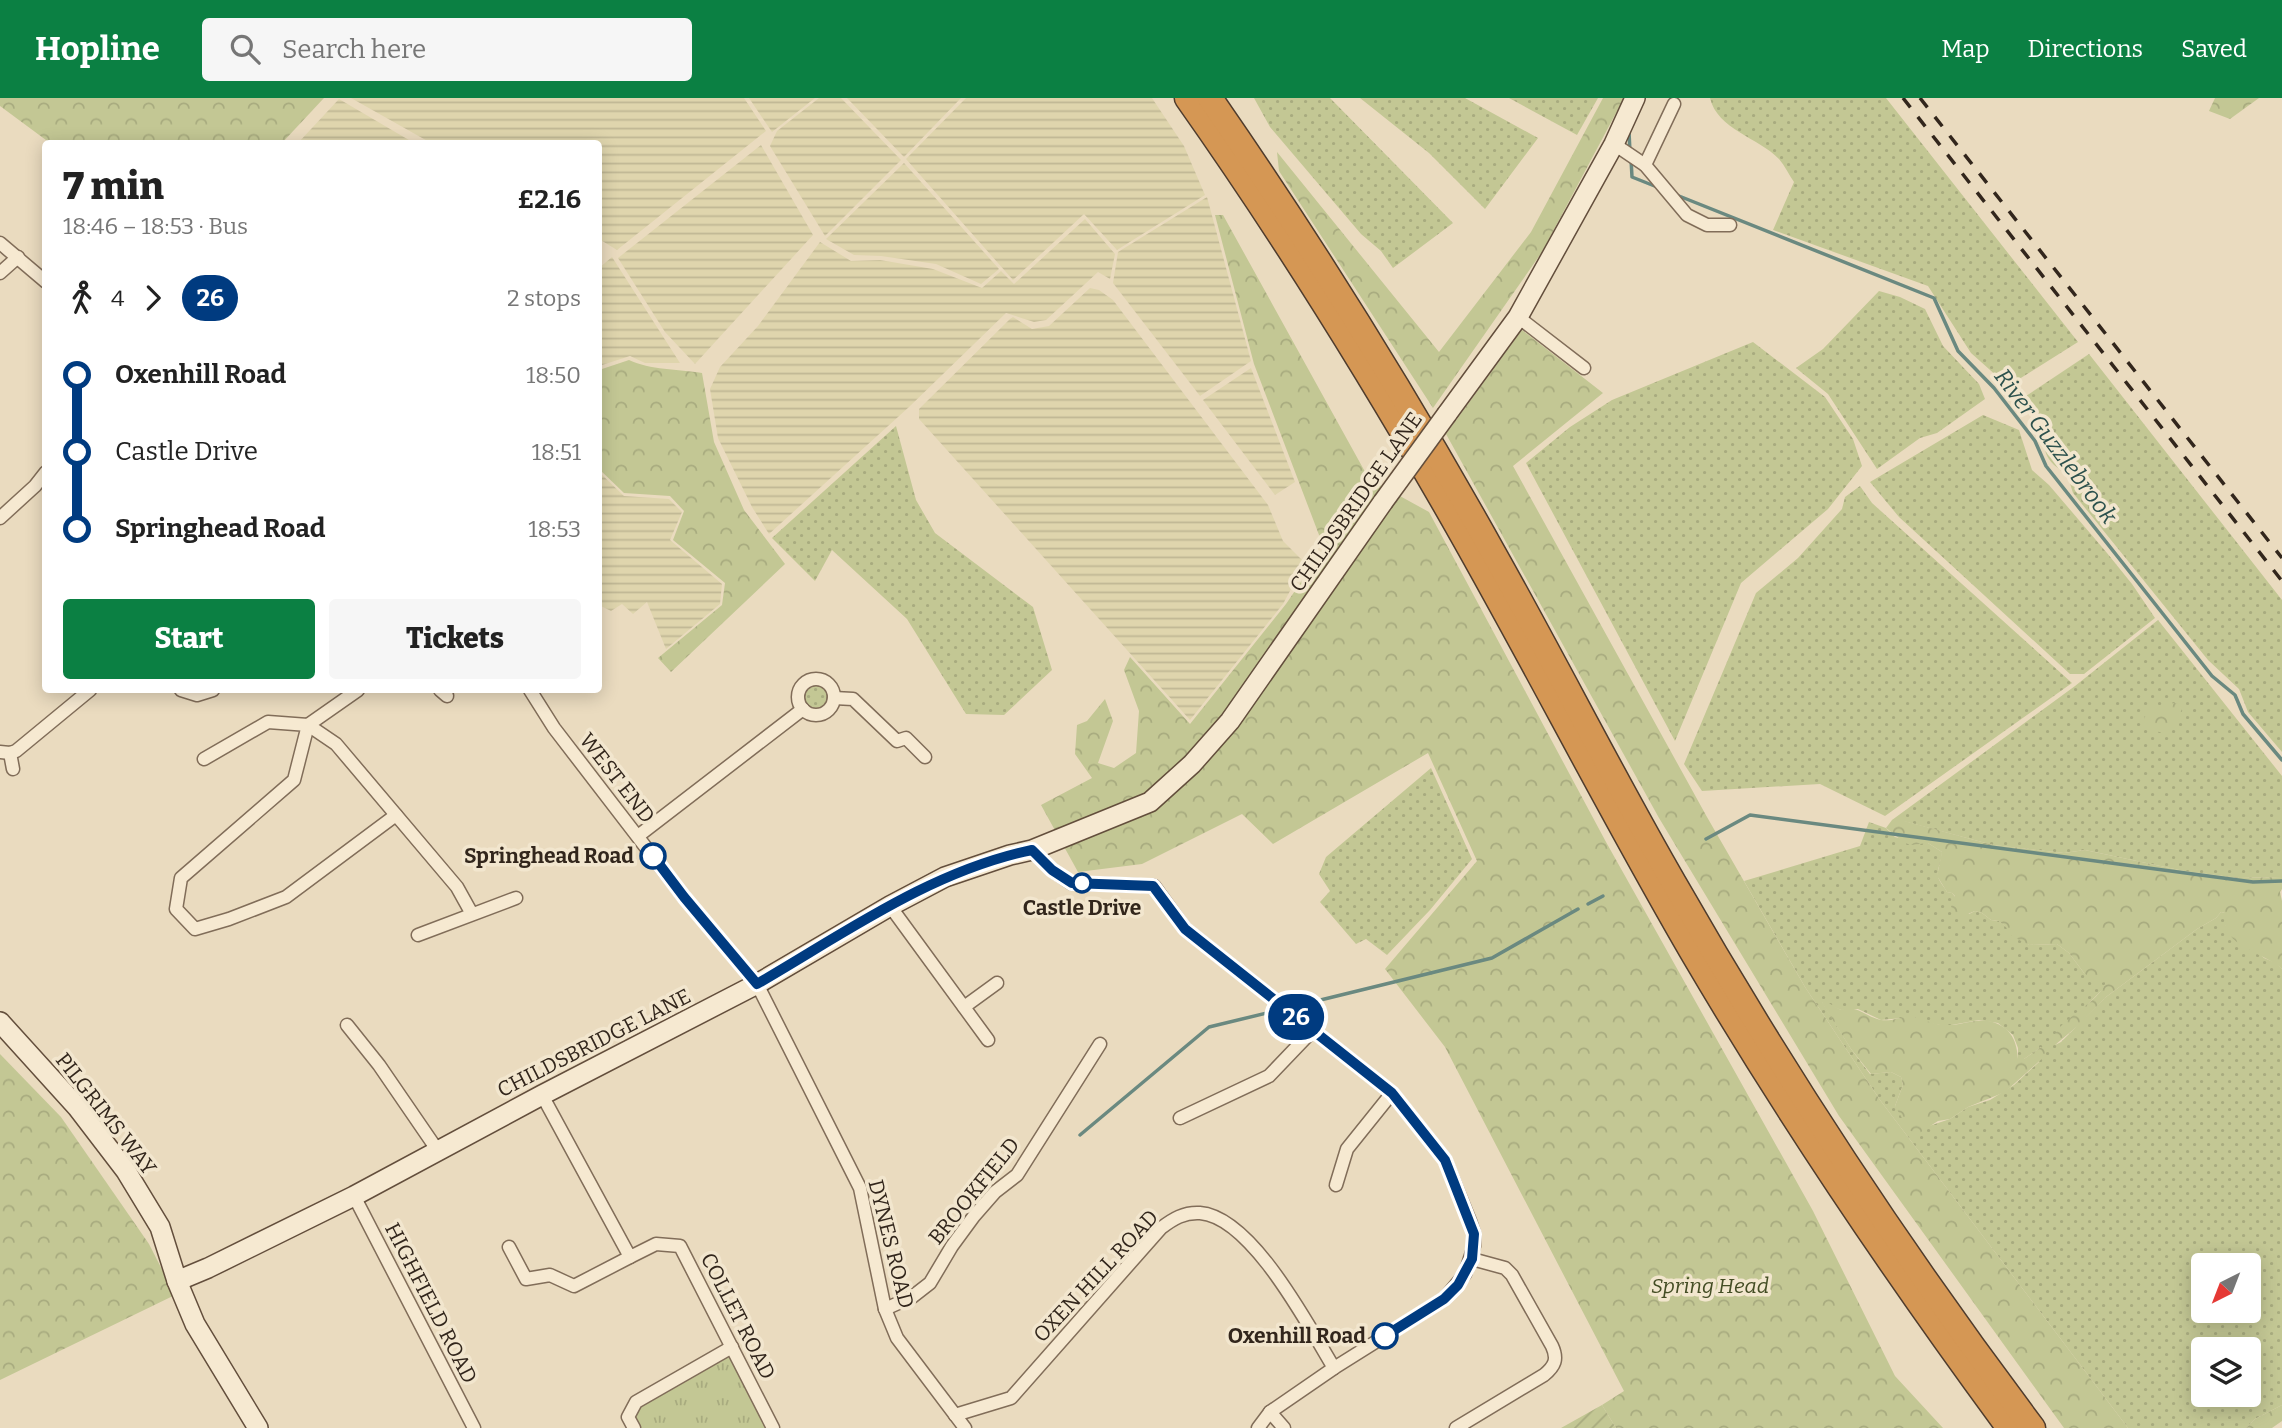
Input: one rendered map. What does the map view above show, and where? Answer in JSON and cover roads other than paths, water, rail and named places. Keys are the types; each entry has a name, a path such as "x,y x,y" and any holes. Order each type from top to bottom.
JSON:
{"highway":[{"path":"1187,98 1291,252 1404,435 1483,573 1628,840 1735,1024 1859,1216 2009,1428"},
{"path":"1210,98 1327,272 1459,492 1667,870 1754,1019 1886,1223 2033,1428"}],"street":[{"name":"CHILDSBRIDGE LANE","path":"177,1281 354,1196 757,984 945,877 1032,850 1150,802 1192,764 1251,692 1383,502 1518,317 1614,145 1635,98"},
{"path":"1645,165 1674,104"},
{"path":"1614,145 1645,165 1687,215 1707,225 1730,225"},
{"path":"0,243 42,278"},
{"path":"0,273 18,257"},
{"path":"1518,317 1584,368"},
{"path":"0,518 42,477"},
{"path":"821,679 827,682 834,692 834,698 830,709 820,715 809,714 803,709 798,694 804,683 821,679"},
{"path":"13,769 5,752 16,751 86,693"},
{"path":"191,693 208,693"},
{"path":"354,693 307,725 294,780 181,878 176,909 195,929 286,897 396,815"},
{"name":"WEST END","path":"532,693 554,728 684,897 757,984"},
{"path":"834,698 853,699 897,741 906,738 925,757"},
{"path":"638,836 803,709"},
{"path":"204,759 268,722 307,725 336,744 457,887 472,914"},
{"path":"1032,850 1052,870 1072,883 1153,886 1185,929 1392,1093 1448,1166 1474,1234 1472,1259 1458,1285 1444,1299 1270,1412 1258,1428"},
{"path":"418,935 516,898"},
{"path":"890,906 988,1040"},
{"name":"DYNES ROAD","path":"757,984 860,1188 885,1309 897,1338 965,1428"},
{"path":"964,1007 997,984"},
{"name":"PILGRIMS WAY","path":"0,1022 77,1107 127,1171 160,1227 177,1281 195,1324 258,1428"},
{"path":"347,1025 379,1065 438,1151"},
{"path":"1180,1118 1269,1076 1313,1030"},
{"name":"BROOKFIELD","path":"885,1309 912,1297 930,1283 974,1216 995,1192 1017,1175 1100,1044"},
{"path":"1336,1185 1347,1149 1392,1093"},
{"path":"509,1247 526,1279 550,1275 573,1286 630,1257 542,1095"},
{"name":"HIGHFIELD ROAD","path":"354,1196 474,1428"},
{"name":"OXEN HILL ROAD","path":"955,1415 1011,1398 1161,1228 1189,1213 1221,1219 1244,1238 1289,1293 1334,1368"},
{"name":"COLLET ROAD","path":"630,1257 656,1244 680,1245 773,1428"},
{"path":"1456,1428 1544,1376 1553,1367 1556,1357 1512,1275 1505,1268 1472,1259"},
{"path":"634,1428 628,1417 636,1402 732,1348"},
{"path":"1270,1412 1284,1428"}],"waterway":[{"name":"River Guzzlebrook","path":"1629,132 1630,152"},
{"name":"River Guzzlebrook","path":"1631,159 1632,177 1657,187"},
{"name":"River Guzzlebrook","path":"1674,194 1934,298 1958,351 1994,388 2035,441 2046,466 2212,676 2235,695 2243,714 2282,760"},
{"path":"1706,839 1750,815 2253,882 2282,881"},
{"path":"1588,904 1603,896"},
{"path":"1296,1006 1492,958 1578,909"},
{"path":"1080,1135 1209,1027 1275,1011"}],"railway":[{"path":"1903,98 2282,581"},
{"path":"1920,98 2282,558"}],"place":[{"name":"Springhead Road","path":"653,856"},
{"name":"Castle Drive","path":"1082,883"},
{"name":"Oxenhill Road","path":"1385,1336"}],"park label":[{"name":"Spring Head","path":"1710,1286"}]}
